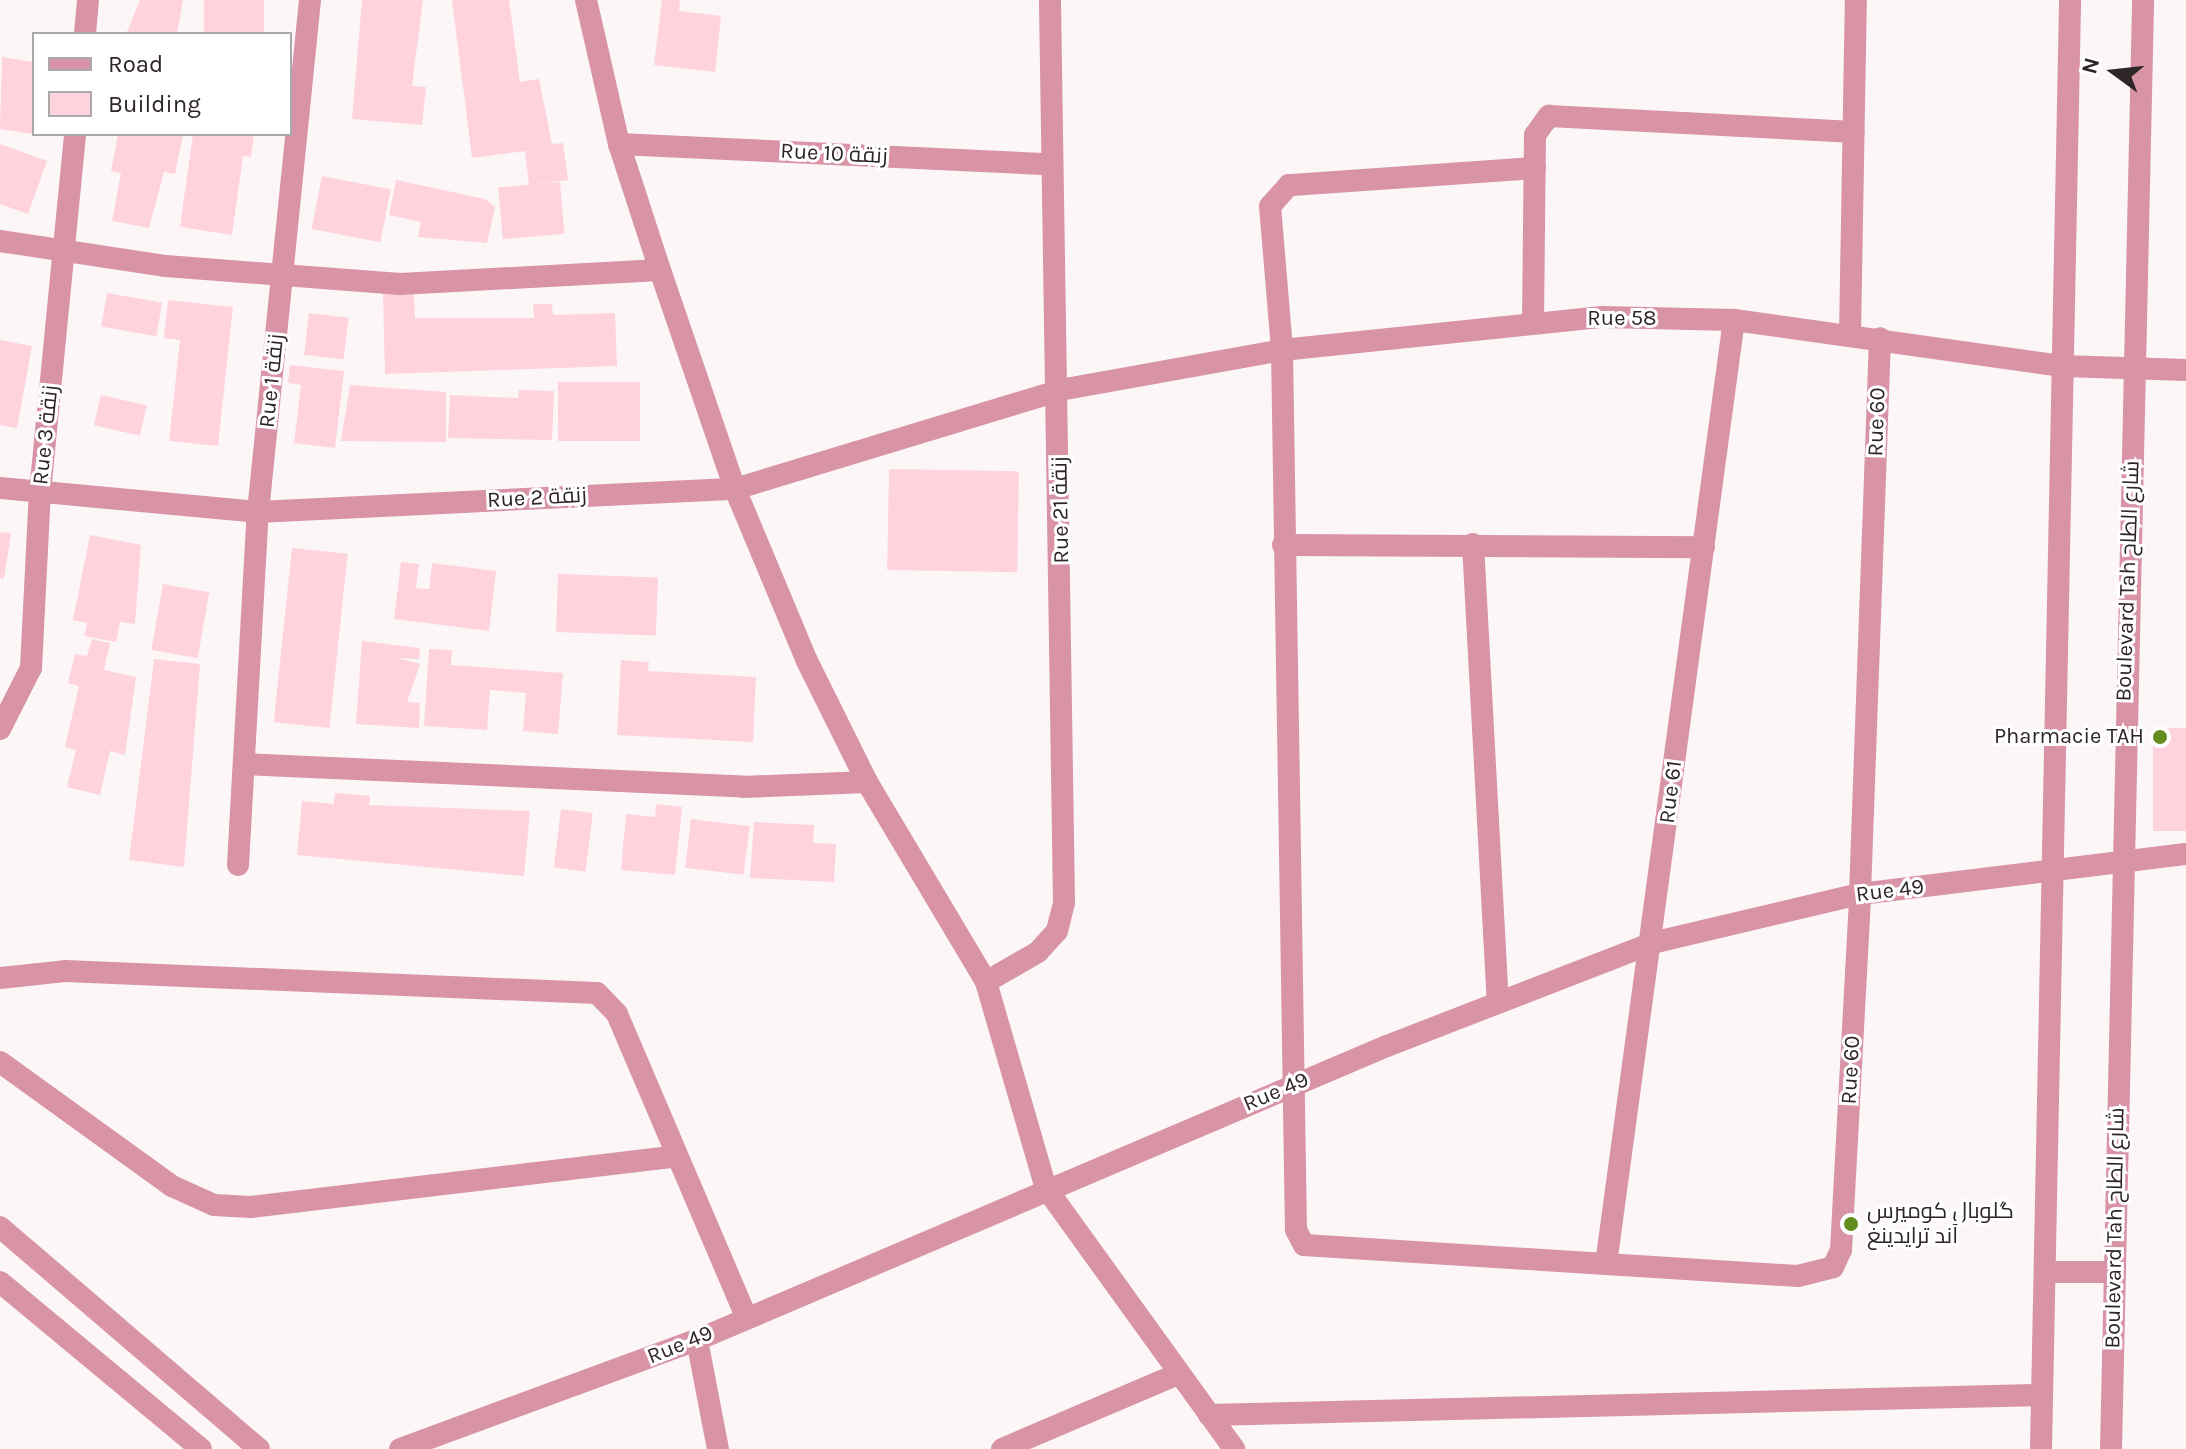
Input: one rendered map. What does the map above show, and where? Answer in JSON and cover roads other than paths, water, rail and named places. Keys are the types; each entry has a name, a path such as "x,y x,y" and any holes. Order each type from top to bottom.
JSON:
{"street":[{"path":"85,32 88,0"},
{"name":"Rue 1 زنقة","path":"238,865 258,512 310,0"},
{"path":"586,0 619,144 735,489 867,782 986,982 1046,1188 1234,1449"},
{"name":"Rue 21 زنقة","path":"986,982 1038,952 1057,931 1064,903 1060,390 1048,164 1050,0"},
{"path":"1850,335 1856,0"},
{"path":"2041,1449 2070,0"},
{"name":"Boulevard Tah شارع الطاح","path":"2111,1449 2120,865 2143,0"},
{"path":"1533,323 1537,127 1558,114 1854,132"},
{"name":"Rue 3 زنقة","path":"0,729 31,668 40,492 75,136"},
{"name":"Rue 10 زنقة","path":"619,144 1048,164"},
{"path":"1299,1083 1283,545 1282,350 1270,206 1279,188 1535,168"},
{"path":"0,241 63,253 283,276 400,284 660,270"},
{"name":"Rue 58","path":"1060,390 1282,350 1533,323 1734,320 2063,366 2134,371 2186,370"},
{"name":"Rue 61","path":"1606,1264 1652,943 1734,320"},
{"name":"Rue 60","path":"1299,1083 1296,1230 1304,1245 1798,1276 1833,1267 1841,1250 1860,894 1880,338"},
{"name":"Rue 2 زنقة","path":"0,488 258,512 735,489 1060,390"},
{"path":"1473,544 1498,1001"},
{"path":"1283,545 1704,547"},
{"path":"245,764 742,787 867,782"},
{"name":"Rue 49","path":"400,1449 697,1340 1046,1188 1498,1001 1652,943 1860,894 2120,865 2186,854"},
{"path":"0,978 65,971 597,993 617,1014 746,1317"},
{"path":"0,1062 172,1186 214,1205 251,1207 677,1156"},
{"path":"0,1227 259,1449"},
{"path":"2045,1272 2115,1272"},
{"path":"0,1282 201,1449"},
{"path":"697,1340 718,1449"},
{"path":"1002,1449 1178,1374"},
{"path":"1209,1415 2042,1395"}],"place":[{"name":"Pharmacie TAH","path":"2160,737"},
{"name":"گلوبال كوميرس آند ترايدينغ","path":"1851,1224"}]}
